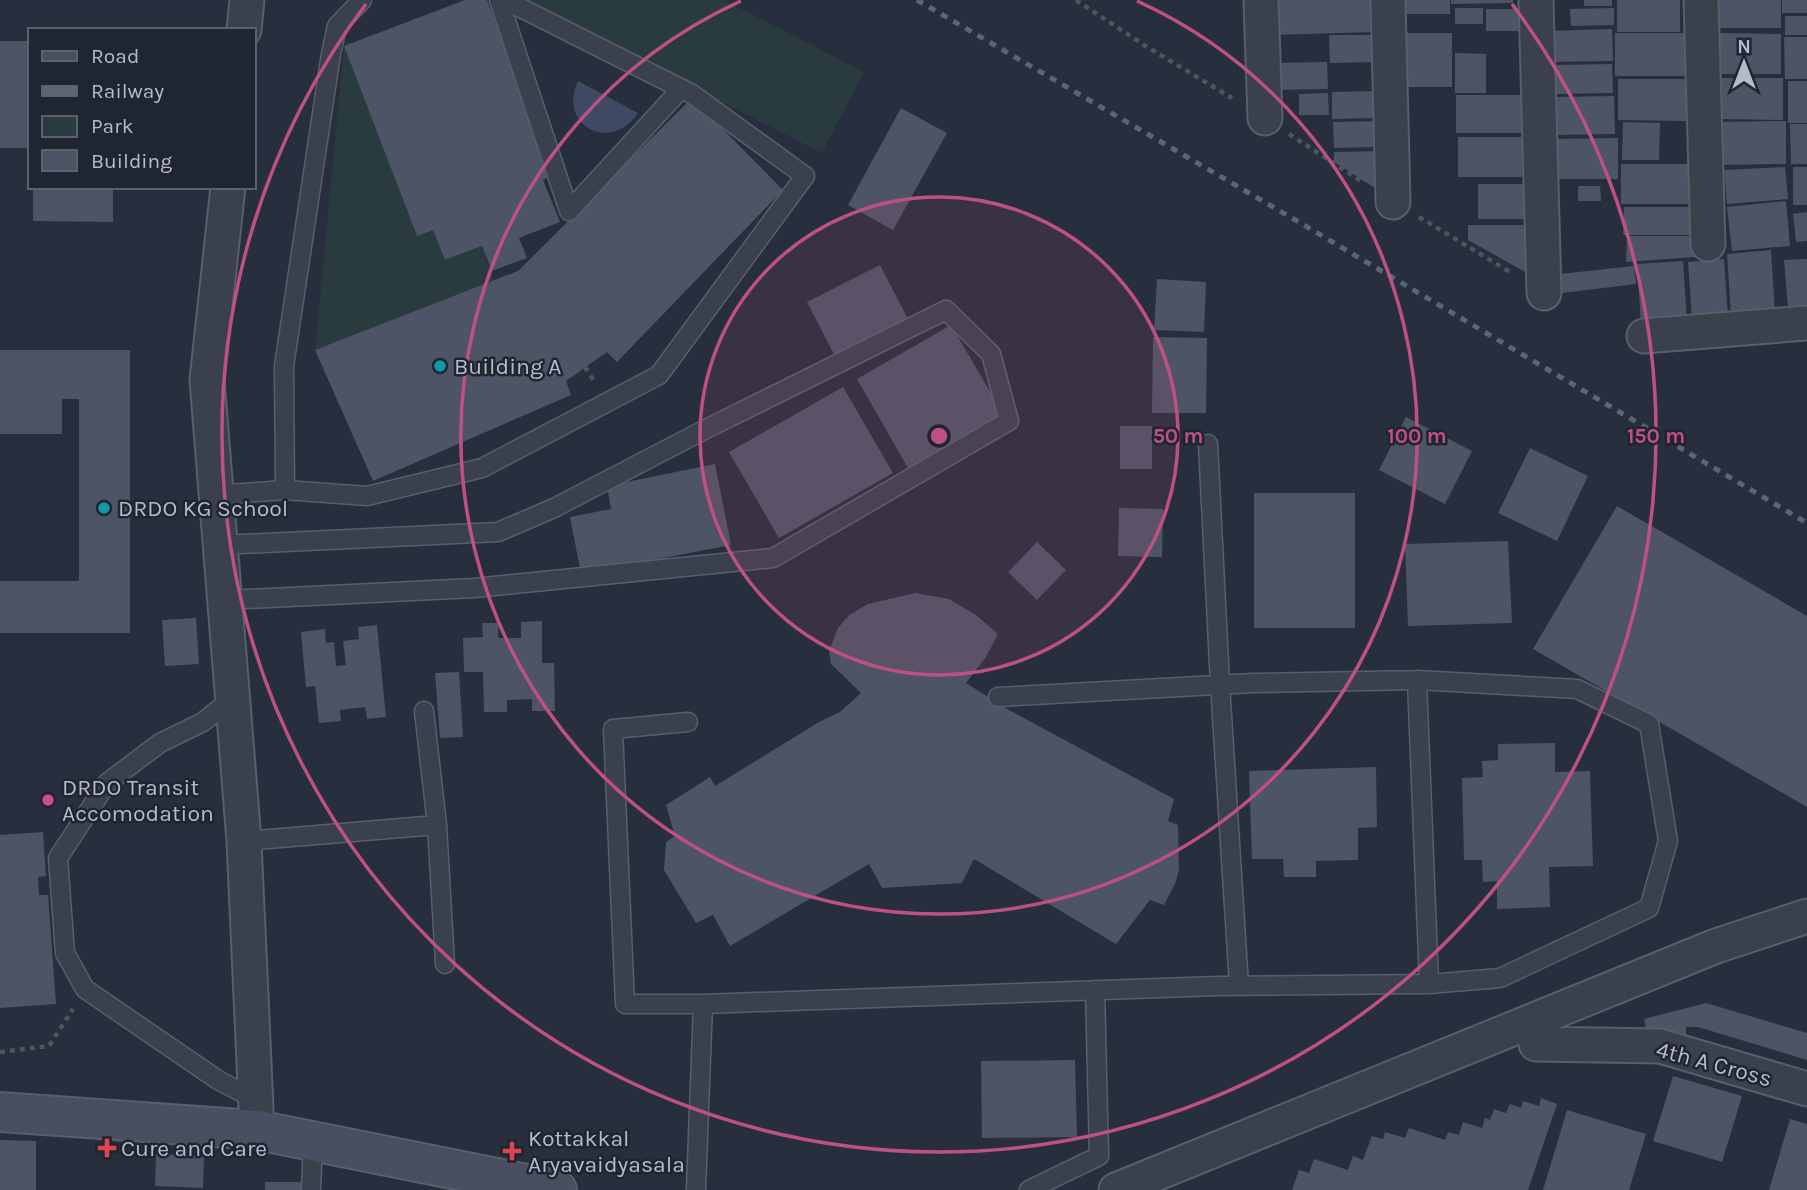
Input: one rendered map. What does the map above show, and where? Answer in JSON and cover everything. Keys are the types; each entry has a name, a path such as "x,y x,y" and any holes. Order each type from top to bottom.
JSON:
{"main road":[{"path":"0,1112 256,1115 313,1142 557,1190"}],"street":[{"path":"244,28 247,0"},
{"path":"1261,0 1265,118"},
{"path":"1388,0 1393,202"},
{"path":"1536,0 1544,293"},
{"path":"1701,0 1707,244"},
{"path":"228,189 207,380 244,841 256,1115"},
{"path":"1644,336 1807,323"},
{"path":"1116,1190 1716,946 1807,916"},
{"name":"4th A Cross","path":"1536,1044 1660,1046 1807,1089"}],"lane":[{"path":"285,490 284,366 331,54 337,26 362,0"},
{"path":"499,0 569,211 681,89"},
{"path":"217,495 285,490 367,496 482,468 659,375 804,176 692,94 505,0"},
{"path":"221,545 498,532 554,508 946,310 991,354 1009,421 774,558 474,588 226,600"},
{"path":"1208,444 1239,986"},
{"path":"1417,680 1429,984"},
{"path":"688,722 613,729 625,1004 703,1004 1239,986 1429,984 1500,978 1649,908 1668,841 1649,724 1577,689 1417,680 1220,684 998,696"},
{"path":"234,697 203,722 160,743 107,783 58,858 65,953 85,989 218,1080 256,1115"},
{"path":"424,711 437,825 445,964"},
{"path":"244,841 437,825"},
{"path":"1029,1190 1099,1156 1095,990"},
{"path":"696,1190 703,1004"},
{"path":"311,1190 313,1142"}],"path":[{"path":"1076,0 1393,202 1544,293"},
{"path":"0,1052 49,1046 85,989"}],"green space":[{"path":"522,0 724,0 864,72 822,153"},
{"path":"344,46 417,236 433,230 446,260 482,246 494,281 315,350"}],"water":[{"path":"578,81 638,113 627,125 614,132 602,133 590,129 581,122 575,111 573,97"}],"building":[{"path":"465,0 487,0 554,175 543,180 560,222 519,238 527,258 492,271 482,246 445,260 433,230 417,236 344,46"},
{"path":"1270,0 1374,0 1374,32 1271,35"},
{"path":"1400,0 1450,0 1450,14 1400,14"},
{"path":"1451,0 1513,0 1513,3 1451,4"},
{"path":"1584,0 1612,0 1612,6 1584,6"},
{"path":"1617,0 1680,0 1680,32 1617,32"},
{"path":"1714,0 1781,0 1781,28 1714,28"},
{"path":"1782,0 1807,0 1807,13 1782,13"},
{"path":"1455,8 1483,8 1483,24 1455,24"},
{"path":"1614,8 1614,25 1571,26 1570,9"},
{"path":"1486,9 1520,9 1520,31 1486,31"},
{"path":"1785,16 1807,16 1807,35 1785,35"},
{"path":"1612,29 1613,61 1549,62 1548,31"},
{"path":"1401,33 1452,33 1452,87 1401,87"},
{"path":"1615,33 1686,33 1686,76 1615,76"},
{"path":"1717,33 1781,34 1781,74 1717,74"},
{"path":"1329,35 1374,35 1374,62 1330,63"},
{"path":"1784,37 1807,37 1807,79 1785,79"},
{"path":"0,41 28,41 28,148 0,148"},
{"path":"1455,53 1486,54 1486,93 1455,93"},
{"path":"1327,62 1328,89 1274,90 1274,63"},
{"path":"1612,64 1613,93 1553,94 1552,65"},
{"path":"1718,78 1783,78 1783,120 1718,119"},
{"path":"1618,79 1686,79 1686,121 1618,120"},
{"path":"1788,81 1807,81 1807,123 1788,123"},
{"path":"1376,91 1377,118 1332,119 1332,92"},
{"path":"1328,93 1329,115 1299,115 1299,94"},
{"path":"1456,95 1522,95 1522,133 1456,133"},
{"path":"1614,96 1615,134 1555,135 1554,97"},
{"path":"692,98 783,190 617,362 607,352 566,381 571,395 373,481 315,350 518,271"},
{"path":"901,108 947,133 893,230 848,205"},
{"path":"1378,121 1378,147 1334,148 1333,122"},
{"path":"1786,121 1786,164 1719,165 1719,122"},
{"path":"1623,122 1660,123 1659,160 1622,160"},
{"path":"1790,124 1807,124 1807,164 1791,164"},
{"path":"1458,137 1522,137 1522,177 1458,177"},
{"path":"1618,138 1618,179 1552,179 1551,139"},
{"path":"1381,151 1378,190 1334,162 1334,152"},
{"path":"1621,164 1689,164 1689,204 1621,204"},
{"path":"1785,167 1788,199 1727,204 1724,170"},
{"path":"1793,167 1807,167 1807,205 1793,205"},
{"path":"1478,184 1528,184 1528,219 1478,219"},
{"path":"1578,186 1600,186 1601,201 1578,201"},
{"path":"33,189 113,189 113,222 33,221"},
{"path":"1786,201 1790,246 1732,251 1727,207"},
{"path":"1624,207 1693,207 1693,235 1623,235"},
{"path":"1807,212 1807,241 1796,242 1793,214"},
{"path":"1468,225 1527,225 1527,273 1468,240"},
{"path":"1627,236 1695,236 1695,257 1626,262"},
{"path":"1771,250 1775,313 1731,316 1727,254"},
{"path":"1724,259 1728,317 1692,320 1688,262"},
{"path":"1807,259 1807,306 1788,308 1784,260"},
{"path":"1683,261 1687,321 1641,324 1637,264"},
{"path":"880,265 909,321 836,358 807,302"},
{"path":"1634,266 1636,284 1562,293 1560,274"},
{"path":"1157,279 1206,282 1204,332 1154,330"},
{"path":"951,325 1003,414 908,468 857,379"},
{"path":"1153,337 1207,338 1206,413 1152,413"},
{"name":"DRDO KG School","path":"0,350 130,350 130,633 0,633 0,581 79,581 79,399 62,399 62,434 0,434"},
{"path":"843,387 893,473 779,538 729,452"},
{"path":"1406,417 1472,451 1445,504 1379,470"},
{"path":"1120,426 1152,426 1152,469 1120,469"},
{"path":"1530,448 1588,476 1557,541 1498,513"},
{"path":"715,464 731,545 581,574 570,517 611,509 607,486"},
{"path":"1254,493 1355,493 1355,628 1254,628"},
{"path":"1617,506 1807,616 1807,807 1533,649"},
{"path":"1119,508 1163,509 1162,557 1118,556"},
{"path":"1508,541 1512,623 1408,626 1405,544"},
{"path":"1037,542 1066,570 1037,600 1008,572"},
{"path":"915,593 949,599 976,615 998,634 986,657 966,683 1009,710 1174,799 1168,821 1178,825 1179,870 1175,884 1164,905 1150,900 1116,944 974,859 962,883 882,888 869,864 730,946 713,915 696,923 664,870 666,842 675,836 666,805 710,777 715,786 840,712 861,693 831,664 829,651 838,628 849,615 868,604"},
{"path":"196,618 199,664 165,666 162,620"},
{"path":"542,621 542,663 554,663 555,711 532,711 532,699 507,700 507,712 484,712 483,672 464,672 463,638 483,637 482,623 498,623 498,638 521,638 521,622"},
{"path":"377,625 386,717 367,719 365,707 340,710 341,721 319,723 315,686 306,687 301,632 325,629 326,643 334,642 336,666 346,665 343,641 359,639 358,627"},
{"path":"459,672 463,737 440,738 435,673"},
{"path":"1555,743 1555,772 1590,771 1593,866 1549,867 1550,907 1497,909 1497,881 1483,882 1482,860 1464,860 1462,778 1483,777 1482,761 1498,760 1498,744"},
{"path":"1376,767 1377,827 1358,828 1358,860 1316,861 1316,877 1284,877 1283,859 1252,859 1249,771"},
{"path":"43,832 46,876 38,877 39,895 48,895 56,1004 0,1008 0,835"},
{"path":"1706,1003 1807,1033 1807,1060 1698,1027 1686,1027 1686,1037 1646,1030 1644,1019"},
{"path":"1075,1060 1077,1137 982,1138 981,1061"},
{"path":"1673,1076 1742,1096 1722,1162 1653,1141"},
{"path":"1541,1098 1557,1104 1528,1190 1292,1190 1299,1170 1309,1173 1314,1159 1348,1170 1353,1156 1363,1160 1372,1136 1383,1139 1385,1132 1405,1138 1409,1128 1445,1140 1448,1132 1459,1135 1463,1122 1482,1128 1485,1118 1490,1120 1494,1109 1506,1113 1510,1104 1521,1108 1523,1101 1539,1106"},
{"path":"1567,1110 1646,1134 1629,1190 1543,1190"},
{"path":"1790,1119 1807,1124 1807,1190 1769,1190"},
{"path":"0,1140 36,1141 36,1190 0,1190"},
{"path":"156,1154 204,1156 203,1188 155,1186"},
{"path":"265,1182 302,1182 302,1190 265,1190"}],"railway":[{"path":"917,0 1807,523"}],"place":[{"name":"Building A","path":"440,366"},
{"name":"DRDO KG School","path":"104,508"},
{"name":"DRDO Transit Accomodation","path":"48,800"},
{"name":"Cure and Care","path":"107,1148"},
{"name":"Kottakkal Aryavaidyasala","path":"512,1151"}]}
